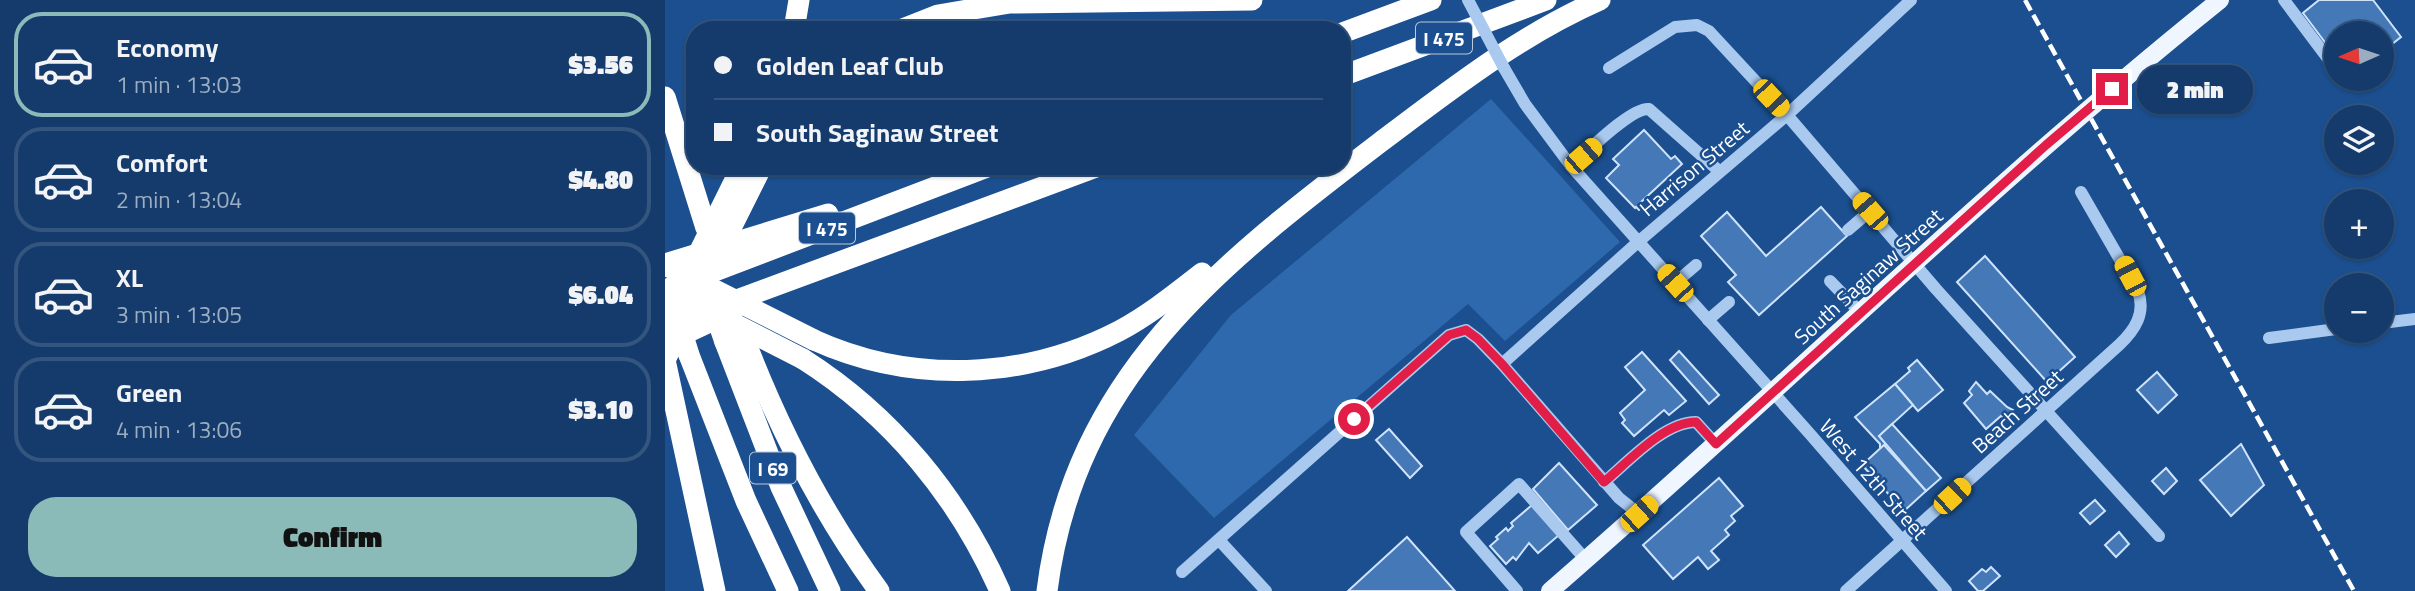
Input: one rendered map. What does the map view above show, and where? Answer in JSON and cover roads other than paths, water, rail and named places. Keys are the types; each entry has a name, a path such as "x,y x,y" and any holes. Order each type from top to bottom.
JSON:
{"highway":[{"path":"796,21 799,0"},
{"path":"923,21 938,15 1010,4 1252,0"},
{"name":"I 475","path":"1351,30 1431,0"},
{"name":"I 475","path":"1351,73 1546,0"},
{"path":"1351,165 1520,41 1600,0"},
{"path":"665,97 699,230"},
{"name":"I 69","path":"665,108 699,230 781,487 830,591"},
{"path":"665,323 737,175"},
{"path":"715,591 665,360 758,175"},
{"path":"665,265 960,175"},
{"name":"I 475","path":"665,289 965,175"},
{"name":"I 475","path":"665,323 839,263 1075,175"},
{"path":"665,265 814,340 870,360 951,372 998,369 1060,355 1140,319 1239,244 1338,175"},
{"path":"1047,591 1053,554 1070,494 1093,436 1122,385 1159,335 1200,290 1319,189"},
{"path":"665,343 839,263"},
{"name":"I 69","path":"665,277 689,355 746,501 788,591"},
{"path":"665,289 803,359 828,375 871,410 922,463 965,521 1000,591"},
{"path":"734,340 762,385 810,481 843,539 879,591"}],"main road":[{"name":"South Saginaw Street","path":"1551,591 2046,145 2220,0"}],"street":[{"name":"West 12th Street","path":"1468,0 1531,113 1571,166 1946,591"},
{"name":"Harrison Street","path":"1502,364 1719,171 1787,115 1911,0"},
{"path":"2284,0 2324,53"},
{"path":"1609,68 1675,27 1697,25 1709,31 1787,115 2159,536"},
{"path":"1571,166 1642,108 1649,109 1719,171"},
{"name":"Beach Street","path":"1846,591 2132,332 2141,309 2138,291 2081,192"},
{"path":"1848,230 1870,211"},
{"path":"1675,283 1696,265"},
{"path":"1830,281 1861,313"},
{"path":"1708,320 1729,302"},
{"path":"2394,322 2415,319"},
{"path":"1182,572 1449,335 1466,330 1502,364 1619,498 1639,514"},
{"path":"2269,338 2324,331"},
{"path":"1604,482 1664,432 1682,422 1696,422 1716,444"},
{"path":"1517,591 1466,532 1519,484 1586,560"},
{"path":"1219,540 1266,591"}],"railway":[{"path":"2025,0 2354,591"}]}
